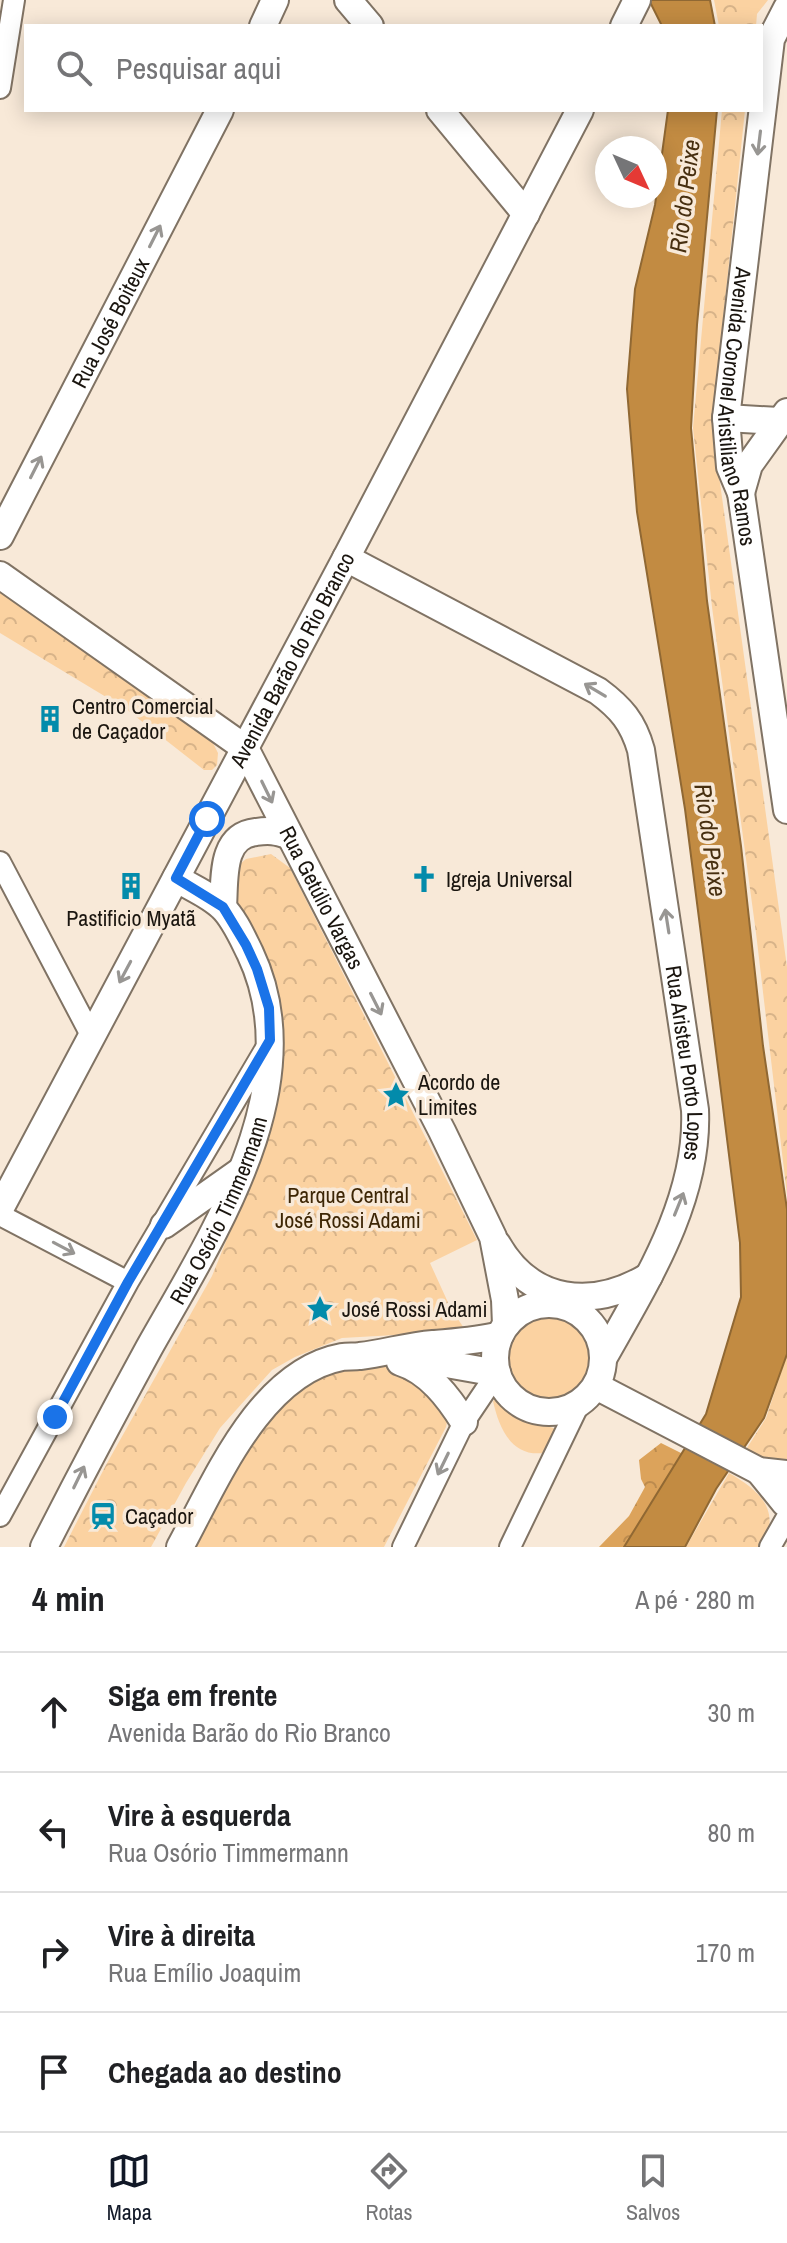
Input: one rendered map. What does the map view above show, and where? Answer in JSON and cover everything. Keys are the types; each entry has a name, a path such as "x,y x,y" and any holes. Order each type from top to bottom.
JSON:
{"main road":[{"path":"264,24 275,0"},
{"path":"348,0 368,24"},
{"path":"625,24 637,0"},
{"name":"Avenida Coronel Aristiliano Ramos","path":"763,106 771,39 787,8"},
{"name":"Rua José Boiteux","path":"0,536 219,112"},
{"path":"442,112 526,214"},
{"name":"Avenida Barão do Rio Branco","path":"0,1212 579,112"},
{"name":"Avenida Coronel Aristiliano Ramos","path":"762,112 726,418 730,467 741,493 787,810"},
{"path":"726,418 783,416"},
{"path":"741,493 749,465 783,416"},
{"name":"Rua Aristeu Porto Lopes","path":"346,558 598,691 628,718 641,750 696,1130 691,1174 649,1276 604,1357"},
{"name":"Rua Getúlio Vargas","path":"0,575 245,748 442,1131 493,1237 505,1300 503,1330"},
{"path":"223,907 226,858 237,839 250,832 275,830 288,835"},
{"name":"Rua Osório Timmermann","path":"44,1547 91,1454 197,1263 244,1168 266,1085 269,1008 257,969 223,907 176,878"},
{"path":"164,1225 216,1191 244,1168"},
{"path":"493,1237 504,1257 520,1274 540,1287 561,1295 584,1298 608,1296 649,1276"},
{"path":"180,1547 238,1444 275,1394 293,1379 316,1367 341,1357 404,1347 484,1340 503,1330 517,1314 545,1303 574,1309 596,1329 602,1342 602,1372 587,1395 551,1412 523,1406 503,1387 497,1373 495,1361 503,1330"},
{"path":"361,1356 397,1361 424,1360 497,1373"},
{"path":"397,1361 421,1373 437,1387 451,1401 464,1422"},
{"path":"587,1395 679,1429 752,1467 787,1474"},
{"path":"752,1467 786,1510"}],"street":[{"path":"0,88 14,0"},
{"path":"0,862 91,1035"},
{"path":"0,1516 7,1487 164,1225 270,1040"},
{"path":"0,1212 128,1282"},
{"path":"403,1547 464,1422 497,1373"},
{"path":"510,1547 587,1395"},
{"path":"770,1547 786,1510"}],"green space":[{"path":"714,0 768,0 757,14 756,24 719,24"},
{"path":"722,112 745,112 712,425 787,967 787,1195 712,607 693,428"},
{"path":"0,589 213,743 218,753 217,765 212,770 204,770 126,709 0,633"},
{"name":"Parque Central José Rossi Adami","path":"271,854 290,868 477,1240 430,1263 451,1309 466,1331 342,1338 295,1357 272,1370 220,1428 151,1547 64,1547 106,1465 212,1276 267,1140 283,1044 280,1008 273,972 260,943 234,903 235,868 246,859"},
{"path":"549,1313 566,1317 580,1326 589,1340 593,1357 589,1374 580,1388 566,1397 549,1401 532,1397 518,1388 509,1374 505,1357 509,1340 518,1326 532,1317"},
{"path":"787,1355 787,1465 765,1464 745,1451 766,1418"},
{"path":"384,1362 406,1369 448,1417 446,1427 384,1547 193,1547 270,1410 328,1368"},
{"path":"498,1398 530,1420 556,1429 544,1453 523,1450 508,1439 493,1401"},
{"path":"661,1443 683,1454 624,1547 599,1547 629,1516 645,1487 639,1460"},
{"path":"729,1473 750,1487 764,1502 770,1522 763,1547 686,1547"}],"water":[{"path":"649,0 710,0 715,24 661,24"},
{"name":"Rio do Peixe","path":"668,112 717,112 697,325 691,428 707,601 741,846 763,1046 787,1209 787,1354 764,1418 716,1489 685,1547 624,1547 706,1414 741,1297 740,1243 685,809 637,512 627,389 635,289 654,208 667,208 667,136 664,136"}],"place":[{"name":"Centro Comercial de Caçador","path":"50,719"},
{"name":"Igreja Universal","path":"424,879"},
{"name":"Pastificio Myatã","path":"131,886"},
{"name":"Acordo de Limites","path":"396,1095"},
{"name":"José Rossi Adami","path":"320,1309"},
{"name":"Caçador","path":"103,1516"}],"route":[{"path":"55,1417 128,1282 270,1040 269,1008 246,945 223,907 176,878 207,819"}]}
